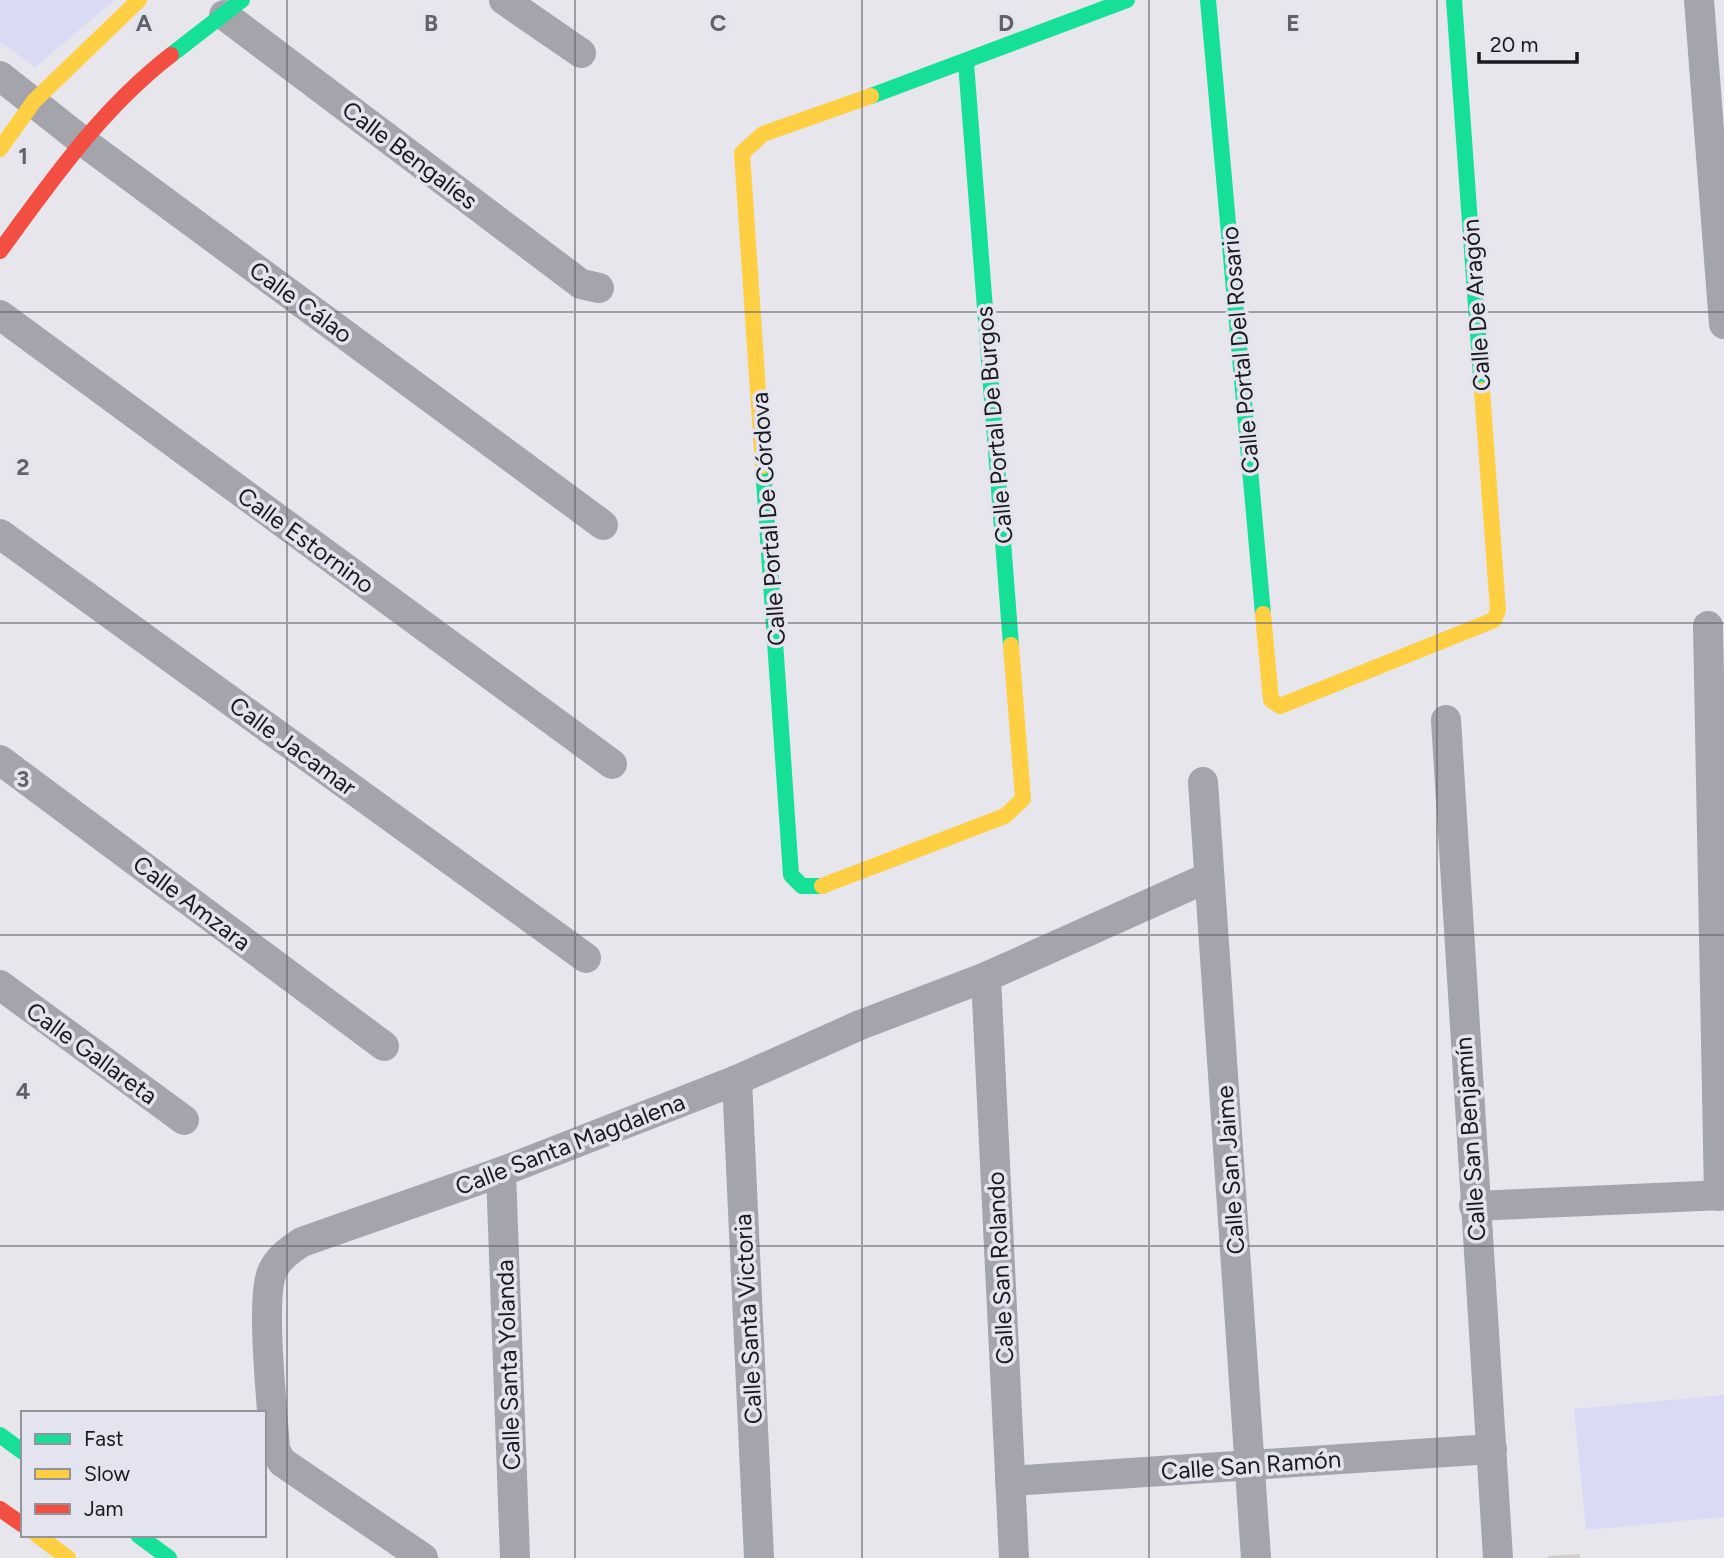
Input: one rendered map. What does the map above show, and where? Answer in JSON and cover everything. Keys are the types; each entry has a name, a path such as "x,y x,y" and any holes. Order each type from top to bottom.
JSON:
{"street":[{"path":"0,149 34,101 139,0"},
{"path":"504,0 581,54"},
{"path":"966,62 1126,0"},
{"name":"Calle Portal Del Rosario","path":"1208,0 1271,700 1280,706 1485,626 1494,620 1498,610"},
{"name":"Calle De Aragón","path":"1454,0 1498,610"},
{"path":"1699,0 1724,324"},
{"path":"0,251 81,140 150,71 233,8"},
{"name":"Calle Bengalíes","path":"233,8 581,284 599,288"},
{"name":"Calle Portal De Córdova","path":"791,875 742,153 763,134 966,62"},
{"name":"Calle Portal De Burgos","path":"791,875 796,884 806,889 830,883 1005,816 1023,799 966,62"},
{"name":"Calle Cálao","path":"0,76 81,140 603,525"},
{"name":"Calle Estornino","path":"0,315 612,764"},
{"name":"Calle Jacamar","path":"0,534 586,958"},
{"path":"1474,1206 1721,1196 1708,626"},
{"name":"Calle San Benjamín","path":"1446,720 1474,1206 1498,1558"},
{"name":"Calle Amzara","path":"0,760 384,1046"},
{"name":"Calle San Jaime","path":"1203,782 1256,1558"},
{"name":"Calle Santa Magdalena","path":"423,1558 282,1462 275,1450 267,1292 276,1263 302,1242 501,1172 737,1080 860,1025 986,977 1209,877"},
{"name":"Calle San Rolando","path":"986,977 1014,1558"},
{"name":"Calle Gallareta","path":"0,985 184,1120"},
{"name":"Calle Santa Victoria","path":"737,1080 759,1558"},
{"name":"Calle Santa Yolanda","path":"501,1172 515,1558"},
{"path":"0,1435 21,1451"},
{"name":"Calle San Ramón","path":"1010,1481 1492,1449"},
{"path":"0,1508 21,1524"},
{"path":"40,1537 68,1558"},
{"path":"141,1537 169,1558"}],"shaded area":[{"path":"0,0 115,0 35,67 0,42"},
{"path":"1724,1395 1724,1517 1586,1530 1574,1409"}],"building":[{"path":"1580,1554 1580,1558 1548,1558 1548,1556"}],"traffic: fast":[{"path":"171,55 242,0"},
{"path":"871,96 1127,0"},
{"path":"1208,0 1263,614"},
{"path":"1454,0 1482,390"},
{"path":"966,63 1011,645"},
{"path":"763,466 791,875 802,886 822,886"},
{"path":"0,1435 21,1451"},
{"path":"141,1537 169,1558"}],"traffic: slow":[{"path":"0,149 34,101 139,0"},
{"path":"763,466 742,153 763,134 871,96"},
{"path":"1263,614 1271,700 1280,706 1494,620 1498,610 1482,390"},
{"path":"822,886 1005,816 1023,799 1011,645"},
{"path":"40,1537 68,1558"}],"traffic: jam":[{"path":"0,251 58,172 100,122 122,98 171,55"},
{"path":"0,1509 21,1524"}]}
